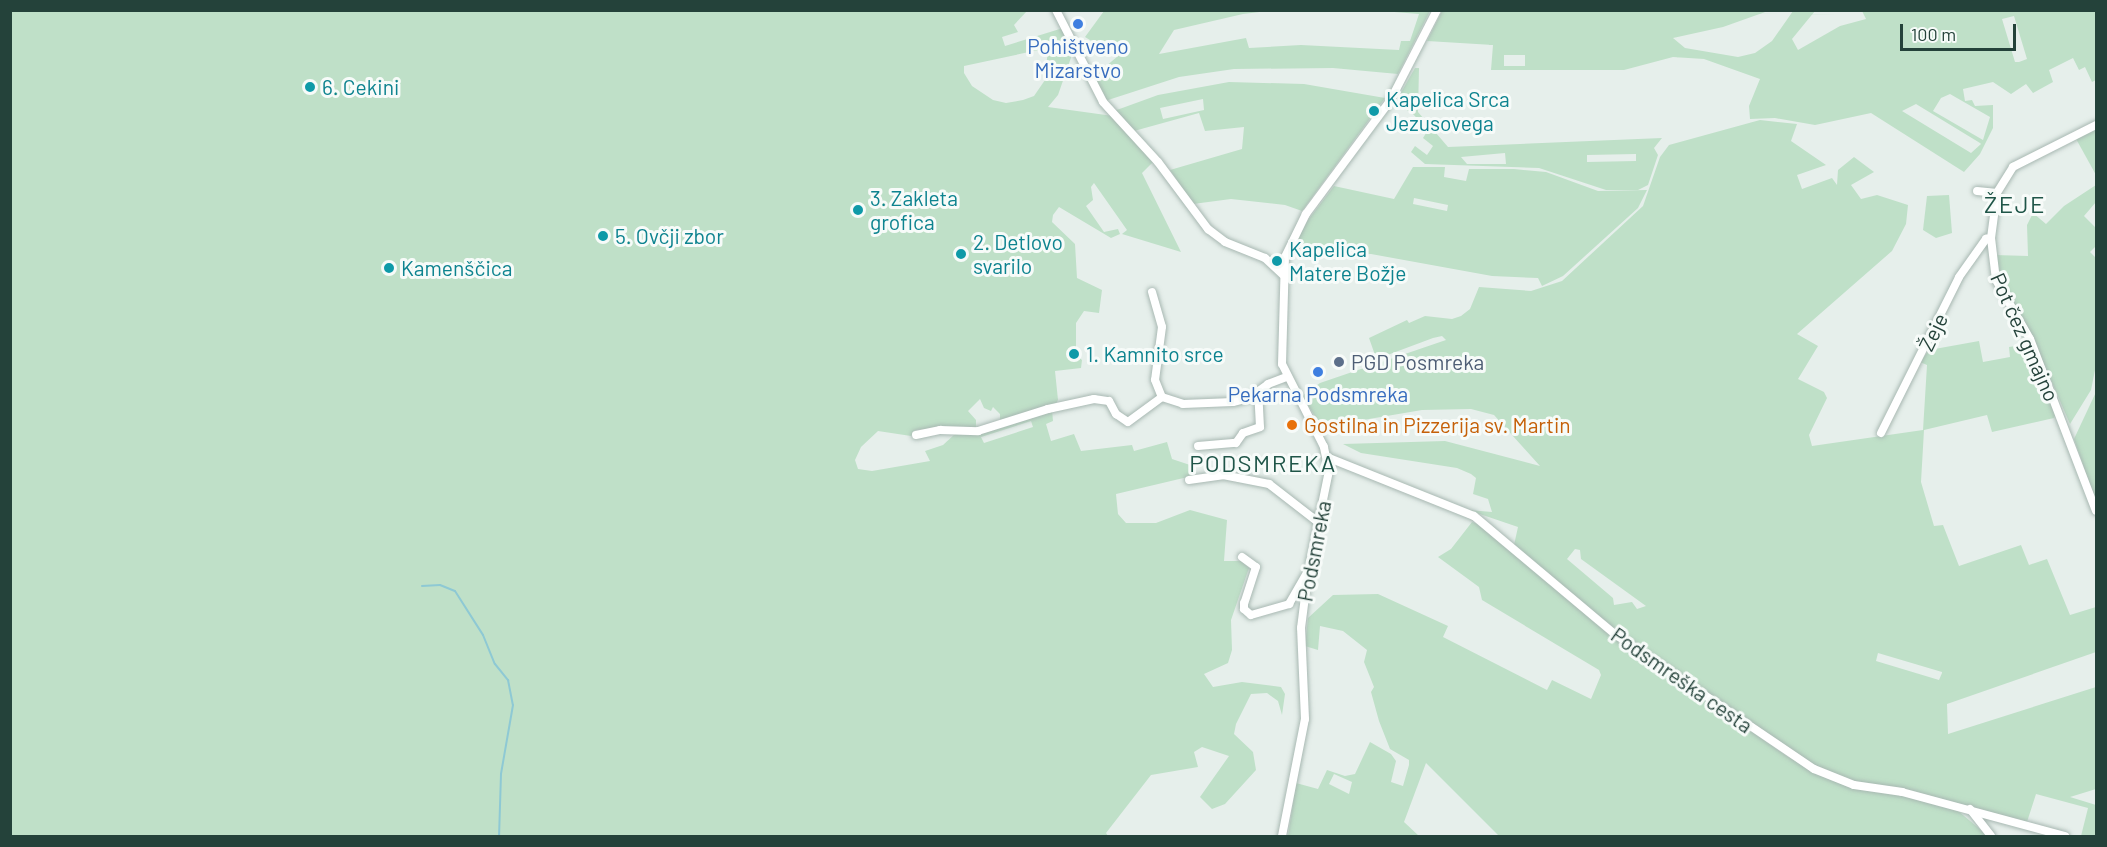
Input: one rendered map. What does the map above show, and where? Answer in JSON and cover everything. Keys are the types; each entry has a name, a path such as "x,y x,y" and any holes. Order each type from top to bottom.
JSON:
{"street":[{"path":"1056,10 1103,102 1158,162 1208,229 1221,240 1265,258 1283,274"},
{"path":"1329,458 1286,377 1280,346 1283,274 1295,231 1390,101 1437,10"},
{"name":"Pot čez gmajno","path":"2097,125 2013,167 1997,193 1991,238 1996,280 2030,339 2097,511"},
{"path":"1977,191 1997,193"},
{"name":"Žeje","path":"1881,434 1959,277 1986,238 1991,238"},
{"path":"1152,291 1162,327 1155,380 1162,397 1183,404 1212,404 1258,393 1268,384 1286,377"},
{"path":"1198,446 1236,444 1243,433 1260,427 1258,393"},
{"path":"916,435 940,430 978,431 1048,409 1094,399 1109,401 1116,414 1128,422 1162,397"},
{"name":"Podsmreka","path":"1282,837 1305,719 1301,628 1308,573 1329,458"},
{"name":"Podsmreška cesta","path":"1329,458 1474,516 1616,634 1814,769 1854,785 1902,792 2066,837"},
{"path":"1189,480 1223,475 1269,484 1318,522"},
{"path":"1242,556 1256,567 1244,603 1244,609 1251,615 1288,604 1308,573"},
{"path":"1970,809 1991,837"}],"green space":[{"path":"1276,10 1243,14 1174,30 1159,54 1246,38 1249,48 1301,45 1399,50 1401,41 1410,41 1419,14 1382,11 1430,11 1398,74 1333,68 1234,69 1179,77 1105,101 1092,78 1118,56 1112,48 1103,48 1085,37 1104,11"},
{"path":"11,11 1027,11 1014,25 1018,32 1002,37 1005,46 1063,28 1073,52 1058,95 1048,107 1113,116 1154,161 1142,173 1181,252 1122,234 1127,230 1094,183 1091,187 1093,200 1086,206 1104,232 1118,229 1120,234 1111,238 1059,207 1053,215 1052,222 1075,244 1077,278 1102,290 1099,313 1084,311 1076,323 1076,355 1082,360 1081,368 1055,371 1058,400 1055,405 1000,421 1000,414 993,407 991,411 984,408 980,399 968,411 976,420 976,429 915,430 911,436 878,431 861,447 855,460 858,469 872,471 930,461 925,451 943,445 955,434 979,433 1052,410 1053,421 1046,424 1051,441 1074,434 1081,451 1132,445 1134,451 1167,442 1172,459 1190,465 1192,476 1116,494 1118,514 1126,523 1156,523 1190,510 1227,520 1224,561 1241,561 1249,568 1231,620 1232,650 1228,663 1204,674 1213,687 1242,682 1281,687 1285,694 1282,715 1278,701 1267,693 1251,694 1236,724 1234,734 1253,752 1256,770 1225,804 1212,809 1200,797 1229,756 1202,747 1194,752 1198,767 1151,775 1106,833 1108,836 11,836","holes":["1048,48 1045,80 1034,96 1023,100 1006,103 993,100 972,86 964,73 964,66","1031,421 1033,427 984,443 981,437"]},
{"path":"1442,11 1768,11 1723,27 1673,38 1685,48 1738,57 1755,53 1772,41 1793,11 1815,11 1792,39 1798,50 1840,26 1866,19 1862,11 2096,11 2096,80 2092,82 2085,67 2079,70 2073,58 2049,70 2053,82 2033,93 2026,84 2011,94 1993,82 1963,89 1965,101 1972,100 1975,106 1993,105 1993,128 1980,154 1964,172 1871,113 1815,125 1775,118 1750,119 1749,106 1760,79 1704,59 1673,57 1624,70 1491,70 1493,45 1427,41","holes":["2014,16 2027,59 2015,62 2002,19","1504,55 1525,55 1525,66 1504,66","1950,94 1990,117 1983,140 1933,111 1941,98","1916,104 1981,144 1971,153 1902,111"]},
{"path":"1415,68 1419,68 1418,112 1448,147 1662,138 1654,148 1658,155 1648,185 1638,190 1606,190 1539,168 1425,164 1411,152 1415,146 1427,155 1433,146 1423,138 1428,130 1412,113 1395,103","holes":["1505,153 1506,164 1467,164 1461,157","1636,154 1636,161 1587,162 1587,155"]},
{"path":"1229,82 1304,84 1385,98 1302,211 1285,205 1231,199 1193,204 1170,170 1242,149 1244,127 1205,131 1199,113 1134,131 1114,111 1158,95","holes":["1203,99 1204,110 1163,119 1160,108"]},
{"path":"1760,120 1797,124 1791,141 1826,165 1797,175 1802,189 1832,178 1837,185 1838,170 1854,157 1874,172 1851,185 1861,199 1877,195 1908,205 1906,224 1892,251 1797,334 1818,346 1798,379 1824,392 1827,398 1809,435 1812,446 1923,430 1927,365 1920,362 1929,350 1979,341 1983,362 2010,357 2009,347 2029,344 2056,413 2054,418 1992,432 1987,415 1924,430 1921,482 1934,526 1943,525 1959,566 2021,545 2029,565 2047,559 2070,615 2096,607 2096,652 1947,704 1948,734 2096,687 2096,789 2070,797 2096,805 2096,836 2081,836 2088,808 2036,794 2027,822 1909,790 1855,783 1818,768 1617,632 1514,545 1518,527 1468,510 1492,512 1488,499 1473,494 1476,478 1471,474 1457,468 1361,453 1343,444 1445,441 1540,466 1494,415 1471,409 1422,410 1322,427 1302,396 1320,383 1446,340 1442,336 1433,338 1366,363 1367,358 1375,355 1369,338 1407,320 1409,323 1425,316 1452,319 1461,316 1470,309 1479,287 1531,291 1562,281 1643,206 1660,157 1669,145","holes":["1575,549 1580,550 1581,559 1646,606 1637,609 1632,602 1614,605 1613,598 1567,559","1878,653 1942,672 1942,673 1939,680 1876,661"]},
{"path":"2096,128 2096,175 2075,137"},
{"path":"1413,167 1445,167 1444,177 1466,181 1469,169 1514,169 1546,172 1598,191 1647,190 1638,208 1563,276 1542,286 1538,278 1492,276 1371,254 1292,256 1299,232 1334,186 1394,199","holes":["1414,198 1448,205 1447,211 1413,204"]},
{"path":"2096,185 2096,202 2084,216 2096,228 2096,246 2090,252 2096,258 2096,365 2091,390 2070,424 2031,334 1999,277 1995,255 2028,256 2027,225 2033,213 2046,224 2064,206"},
{"path":"1949,195 1952,233 1936,238 1923,230 1927,196"},
{"path":"2096,392 2096,502 2074,439"},
{"path":"1472,522 1484,526 1614,636 1788,757 1851,788 1904,795 1957,810 1988,836 1499,836 1426,763 1404,822 1419,836 1288,836 1296,783 1318,789 1327,770 1345,776 1355,774 1370,742 1391,754 1396,761 1391,782 1403,786 1409,765 1409,760 1390,749 1379,721 1371,692 1374,687 1364,662 1367,650 1343,631 1320,626 1318,650 1305,646 1308,618 1333,595 1378,594 1448,626 1443,637 1547,690 1552,680 1591,699 1601,675 1599,670 1482,600 1479,587 1438,557 1451,549","holes":["1334,774 1352,782 1349,794 1329,784"]}],"waterway":[{"path":"422,586 440,585 455,591 483,635 495,664 508,680 513,705 501,774 499,836"}],"place":[{"name":"Pohištveno Mizarstvo","path":"1078,24"},
{"name":"6. Cekini","path":"310,87"},
{"name":"Kapelica Srca Jezusovega","path":"1374,111"},
{"name":"3. Zakleta grofica","path":"858,210"},
{"name":"5. Ovčji zbor","path":"603,236"},
{"name":"2. Detlovo svarilo","path":"961,254"},
{"name":"Kapelica Matere Božje","path":"1277,261"},
{"name":"Kamenščica","path":"389,268"},
{"name":"1. Kamnito srce","path":"1074,354"},
{"name":"PGD Posmreka","path":"1339,362"},
{"name":"Pekarna Podsmreka","path":"1318,372"},
{"name":"Gostilna in Pizzerija sv. Martin","path":"1292,425"}],"district":[{"name":"ŽEJE","path":"2015,204"},
{"name":"PODSMREKA","path":"1263,463"}]}
